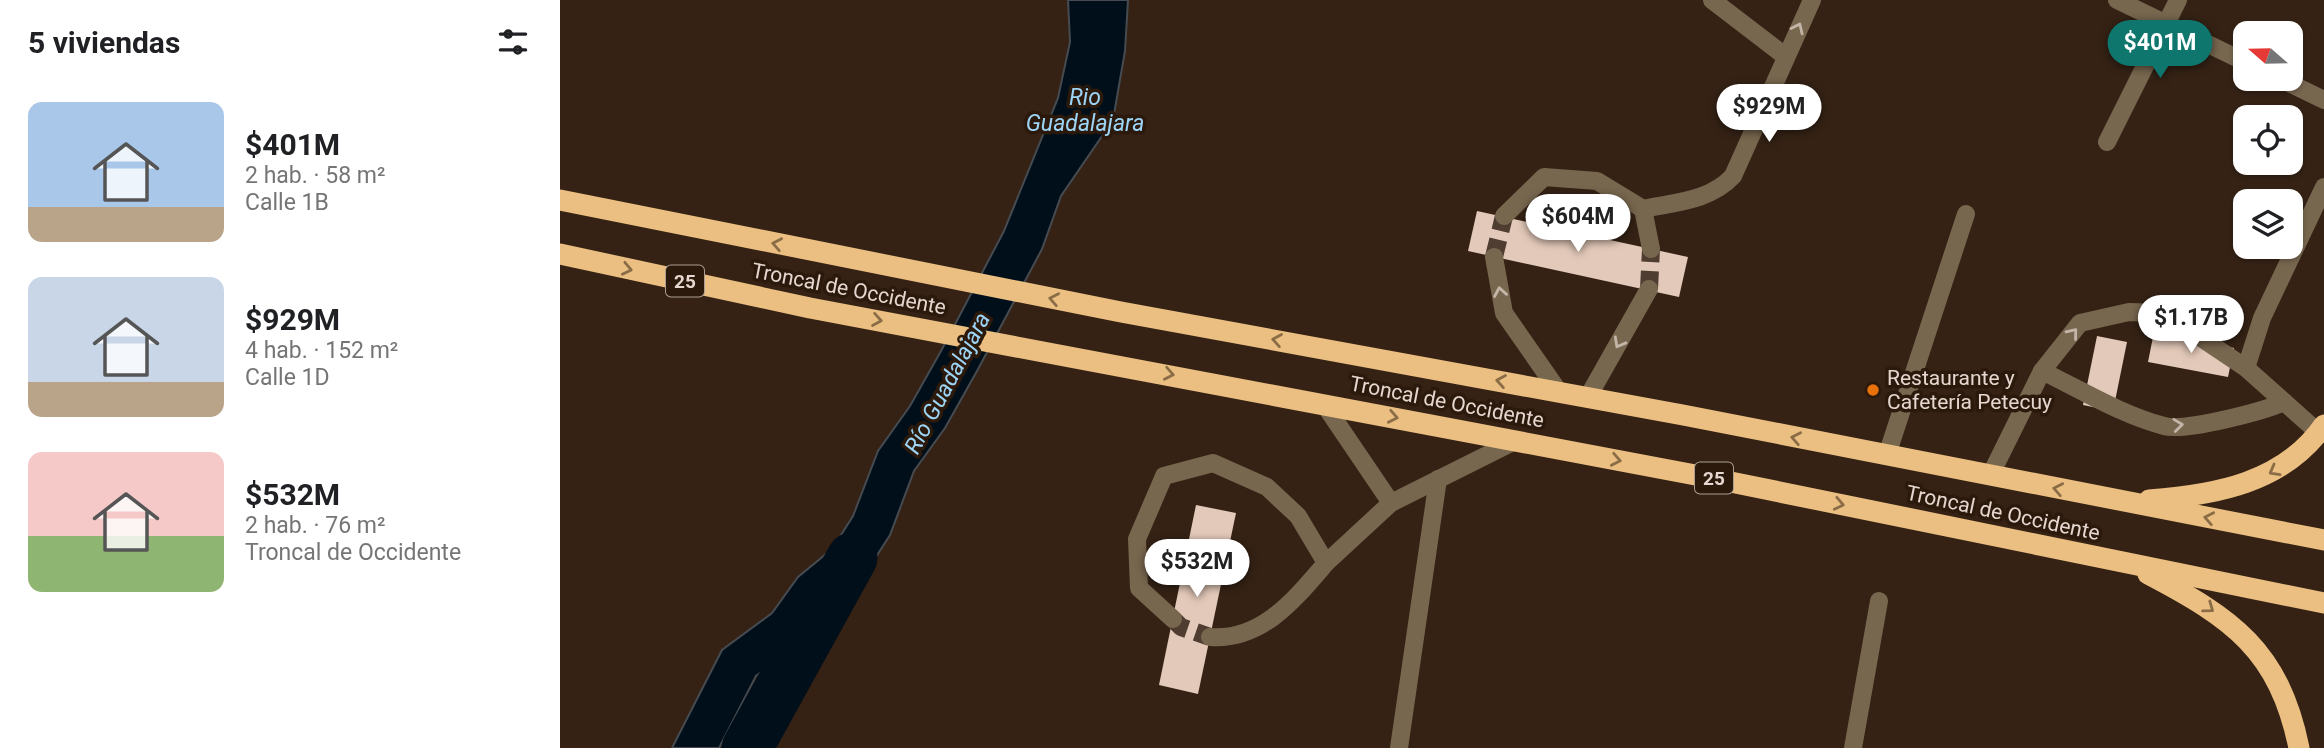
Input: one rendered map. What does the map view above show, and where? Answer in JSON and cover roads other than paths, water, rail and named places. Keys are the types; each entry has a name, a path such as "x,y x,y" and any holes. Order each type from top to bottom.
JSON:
{"highway":[{"name":"Troncal de Occidente","path":"560,200 1121,312 1588,397 2324,540"},
{"name":"Troncal de Occidente","path":"560,254 810,308 1517,440 2324,603"},
{"path":"2125,502 2194,495 2231,488 2265,477 2292,461 2321,429"},
{"path":"2128,563 2203,603 2264,657 2281,689 2299,748"}],"street":[{"path":"1712,0 1785,56"},
{"path":"1504,216 1544,177 1597,181 1643,209 1710,194 1721,188 1733,176 1812,0"},
{"path":"2117,0 2233,56"},
{"path":"2107,142 2178,0"},
{"path":"2303,90 2324,100"},
{"path":"2246,368 2262,318 2324,187"},
{"path":"1643,209 1651,249"},
{"path":"1887,455 1966,214"},
{"path":"1494,257 1504,313 1559,392"},
{"path":"1588,397 1649,289"},
{"path":"1990,476 2042,371 2080,323 2129,312 2164,313 2246,368 2284,402 2321,429"},
{"path":"2042,371 2167,427 2225,419 2268,409 2284,402"},
{"path":"1324,404 1391,503"},
{"path":"1210,637 1231,638 1282,613 1326,563 1391,503 1517,440"},
{"path":"1173,619 1139,588 1137,539 1164,476 1213,463 1267,487 1298,516 1326,563"},
{"path":"1399,748 1438,480"},
{"path":"1853,748 1879,601"}],"water":[{"name":"Rio Guadalajara","path":"1068,0 1128,0 1125,51 1113,120 1061,196 1042,249 945,428 914,471 890,535 863,577 828,606 801,643 756,676 719,748 672,748 722,650 772,613 798,577 832,549 853,516 878,451 910,406 941,351 1004,231 1058,98 1070,42"}],"waterway":[{"name":"Río Guadalajara","path":"747,748 852,558"}],"tunnel":[{"path":"1494,257 1504,216"},
{"path":"1649,289 1651,249"},
{"path":"1173,619 1181,627 1210,637"}],"place":[{"name":"Restaurante y Cafetería Petecuy","path":"1873,390"}]}
